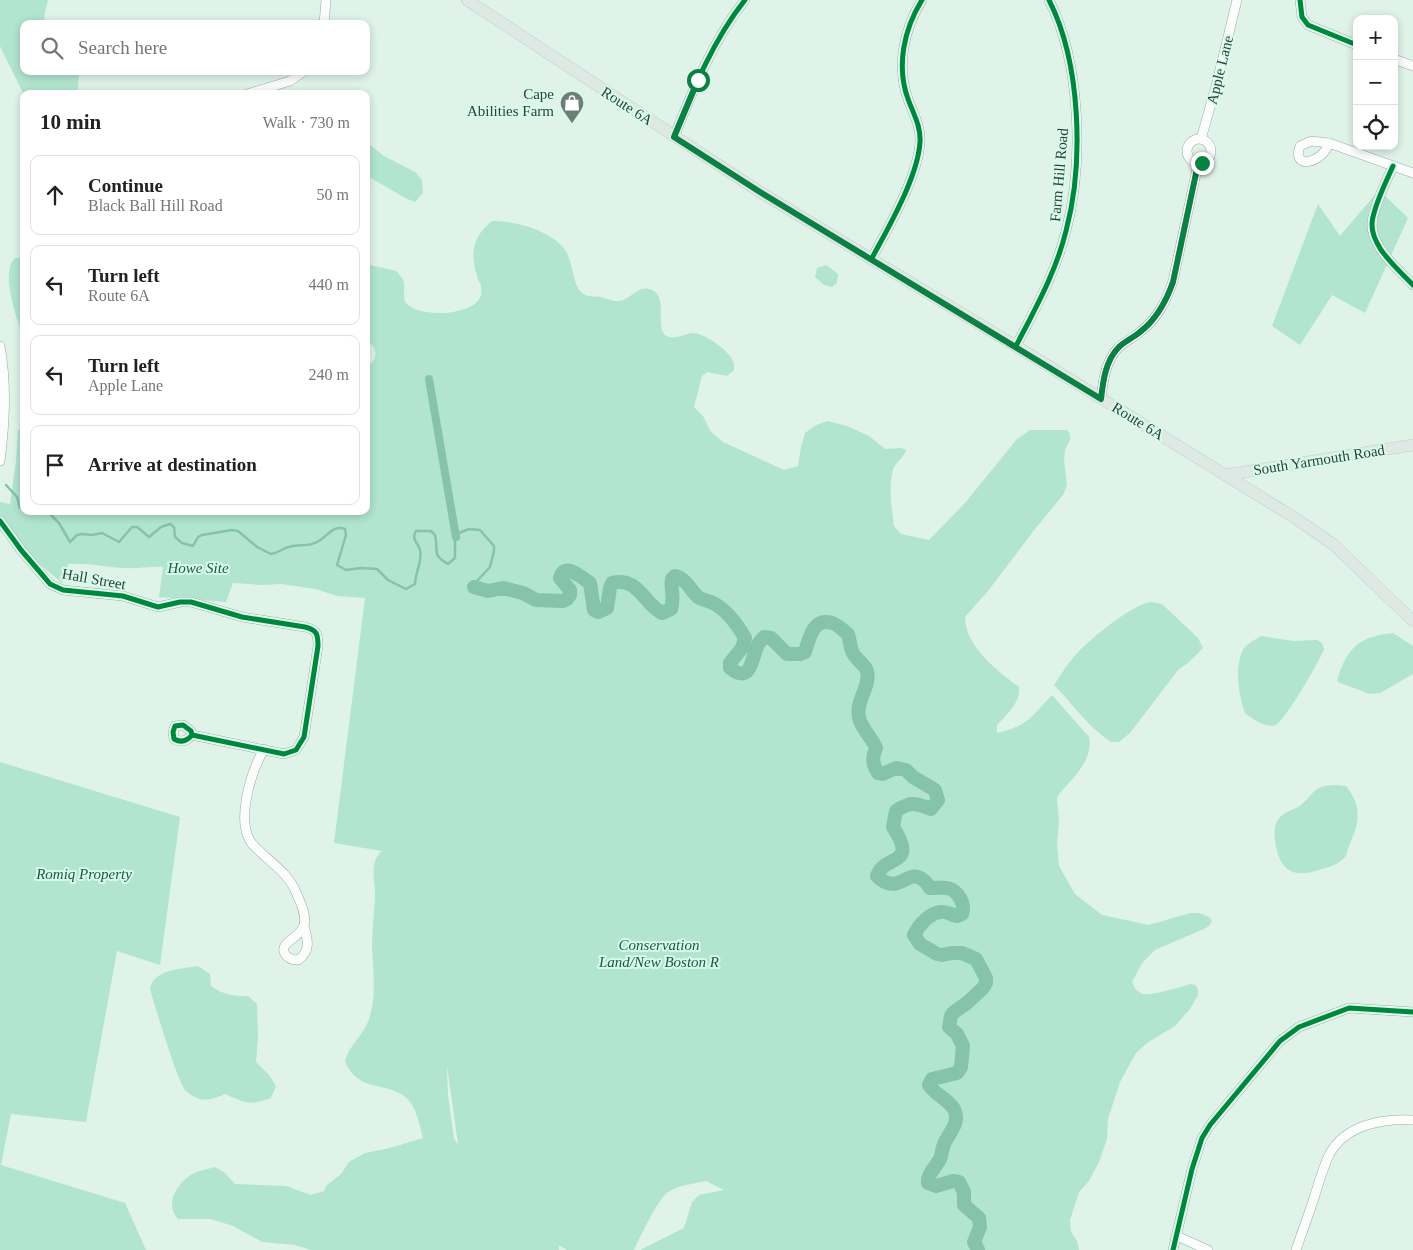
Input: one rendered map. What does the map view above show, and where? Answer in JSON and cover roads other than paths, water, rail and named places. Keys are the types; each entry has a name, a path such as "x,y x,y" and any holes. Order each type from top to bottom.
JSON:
{"main road":[{"name":"Route 6A","path":"467,0 760,192 872,258 1295,518 1334,545 1413,621"},
{"name":"South Yarmouth Road","path":"1225,475 1298,465 1413,445"}],"street":[{"path":"324,20 326,0"},
{"path":"674,137 704,66 731,18 745,0"},
{"path":"872,258 904,194 918,155 920,128 907,98 902,72 906,33 922,0"},
{"name":"Farm Hill Road","path":"1016,346 1054,267 1066,231 1074,186 1077,148 1076,103 1064,41 1057,16 1049,0"},
{"name":"Apple Lane","path":"1198,164 1188,158 1187,150 1194,140 1201,139 1237,0"},
{"path":"1300,0 1302,17 1308,25 1353,43"},
{"path":"1397,60 1413,66"},
{"path":"260,90 290,81 298,75"},
{"path":"1101,399 1103,379 1117,349 1152,322 1168,297 1173,282 1198,164 1206,162 1212,151 1208,143 1201,139"},
{"path":"1329,143 1413,173"},
{"path":"1393,166 1372,218 1373,233 1382,250 1413,285"},
{"path":"0,346 5,412 0,461"},
{"name":"Hall Street","path":"0,521 33,566 50,584 57,587 72,591 123,596 158,607 180,602 191,602 227,614 312,629 318,634 306,728 302,743 296,750 284,754 264,749"},
{"path":"192,735 264,749 256,762 247,796 244,819 250,841 292,882 304,914 304,926"},
{"path":"1173,1250 1192,1169 1202,1138 1210,1125 1280,1041 1299,1027 1349,1008 1413,1012"},
{"path":"1296,1250 1329,1155 1334,1149 1349,1133 1368,1124 1400,1119 1413,1120"},
{"path":"1176,1236 1208,1250"}],"waterway":[{"path":"429,379 456,537"},
{"path":"6,485 17,497 20,508"},
{"path":"51,515 59,523 70,542 77,535 102,533 119,542 132,527 137,527 149,537 161,527 170,524 174,527 175,537 182,543 193,546 198,537 202,535 232,530 238,531 257,547 271,554 289,547 314,544 337,528 341,528 345,529 346,535 337,565 346,570 361,568 377,569 388,580 406,589 415,584 421,554 415,539 416,531 431,531 435,535 437,555 448,564 455,558 455,541 459,533 469,529 480,530 494,546 494,551 490,567 476,582 474,587"},
{"path":"474,587 488,591 503,588 523,593 536,600 563,601 570,595 570,590 560,578 562,573 569,571 578,574 590,583 594,610 598,612 607,608 612,583 621,582 628,583 634,587 650,604 662,613 671,609 673,601 672,579 675,576 679,577 698,597 723,609 739,628 745,638 742,648 730,663 730,668 738,673 743,673 750,667 756,648 764,637 771,638 787,654 800,654 805,652 813,630 820,623 834,624 848,634 853,653 867,671 867,683 858,711 862,725 876,748 873,760 878,773 883,774 896,768 906,770 913,777 935,790 938,800 931,809 921,805 909,804 896,811 893,827 900,840 901,854 881,869 877,876 884,882 891,884 917,877 923,880 930,888 947,888 954,891 962,902 962,914 957,916 943,912 932,915 919,927 914,935 920,944 937,954 962,953 976,959 986,978 983,988 951,1016 949,1027 957,1034 963,1046 961,1067 957,1073 932,1079 929,1085 951,1105 956,1118 954,1127 944,1144 940,1159 932,1171 928,1183 936,1186 953,1181 959,1182 964,1192 964,1205 979,1218 980,1227 974,1242 978,1250"}],"place":[{"name":"Cape Abilities Farm","path":"572,124"}],"park label":[{"name":"Howe Site","path":"198,568"},
{"name":"Romiq Property","path":"84,874"},
{"name":"Conservation Land/New Boston R","path":"659,954"}]}
